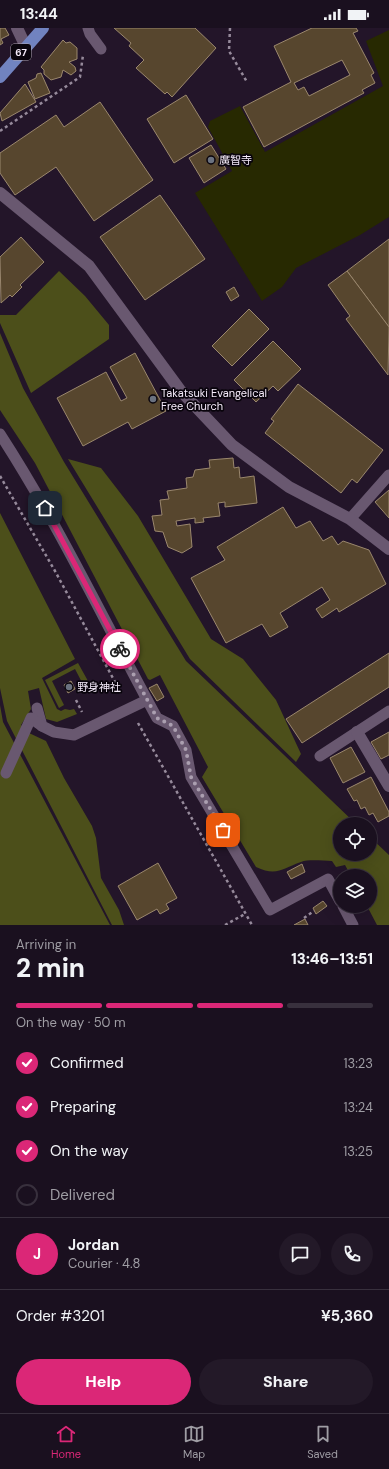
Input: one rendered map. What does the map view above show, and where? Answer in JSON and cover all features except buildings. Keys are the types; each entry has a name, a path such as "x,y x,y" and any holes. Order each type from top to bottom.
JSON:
{"main road":[{"name":"67","path":"0,77 43,28"}],"street":[{"path":"17,28 26,47"},
{"path":"0,194 89,266 180,390 232,445 289,487 350,519 389,549"},
{"path":"357,732 389,786"}],"lane":[{"path":"88,28 90,34 101,49"},
{"path":"0,434 24,471 59,533 157,718 173,726 186,750 191,777 270,910 328,879 333,888"},
{"path":"350,519 389,475"},
{"path":"6,773 31,718 54,732 74,735 147,700"},
{"path":"37,708 42,726"},
{"path":"320,756 389,711"},
{"path":"347,913 353,925"}],"path":[{"path":"230,28 229,51 247,82"},
{"path":"0,131 80,77 84,49"},
{"path":"0,476 55,572 130,708 150,748 252,925"},
{"path":"76,700 82,713"},
{"path":"304,918 314,911"},
{"path":"225,925 245,914"}],"green space":[{"path":"389,30 389,217 360,235 296,268 282,287 262,301 195,193 232,171 208,127 210,121 240,106 265,152 383,86 366,41"},
{"path":"59,271 85,296 109,325 109,339 31,393 0,323 0,315 16,315"},
{"path":"0,333 23,388 64,462 186,661 349,817 333,817 333,861 377,861 377,844 389,855 389,925 377,925 371,913 377,913 377,869 347,869 345,865 336,867 332,861 312,860 304,861 275,871 263,870 256,867 202,777 208,767 160,675 150,680 148,679 35,463 0,410"},
{"path":"68,459 101,468 138,516 211,639 243,659 276,700 301,754 296,762 190,659"},
{"path":"0,513 75,659 42,678 57,709 61,711 65,709 74,709 77,714 57,722 46,719 39,688 28,691 31,709 21,725 29,733 46,741 64,778 92,826 96,838 101,878 119,910 124,925 112,925 7,721 0,688"},
{"path":"78,663 93,690 87,692 75,669 52,681 64,705 59,708 45,680"},
{"path":"0,705 3,722 110,925 0,925"}],"way so far":[{"path":"120,649 157,718 173,726 186,750 191,777 223,830"}],"place":[{"name":"廣智寺","path":"211,160"},
{"name":"Takatsuki Evangelical Free Church","path":"153,399"},
{"name":"野身神社","path":"69,687"}],"route":[{"path":"45,508 120,649"}]}
